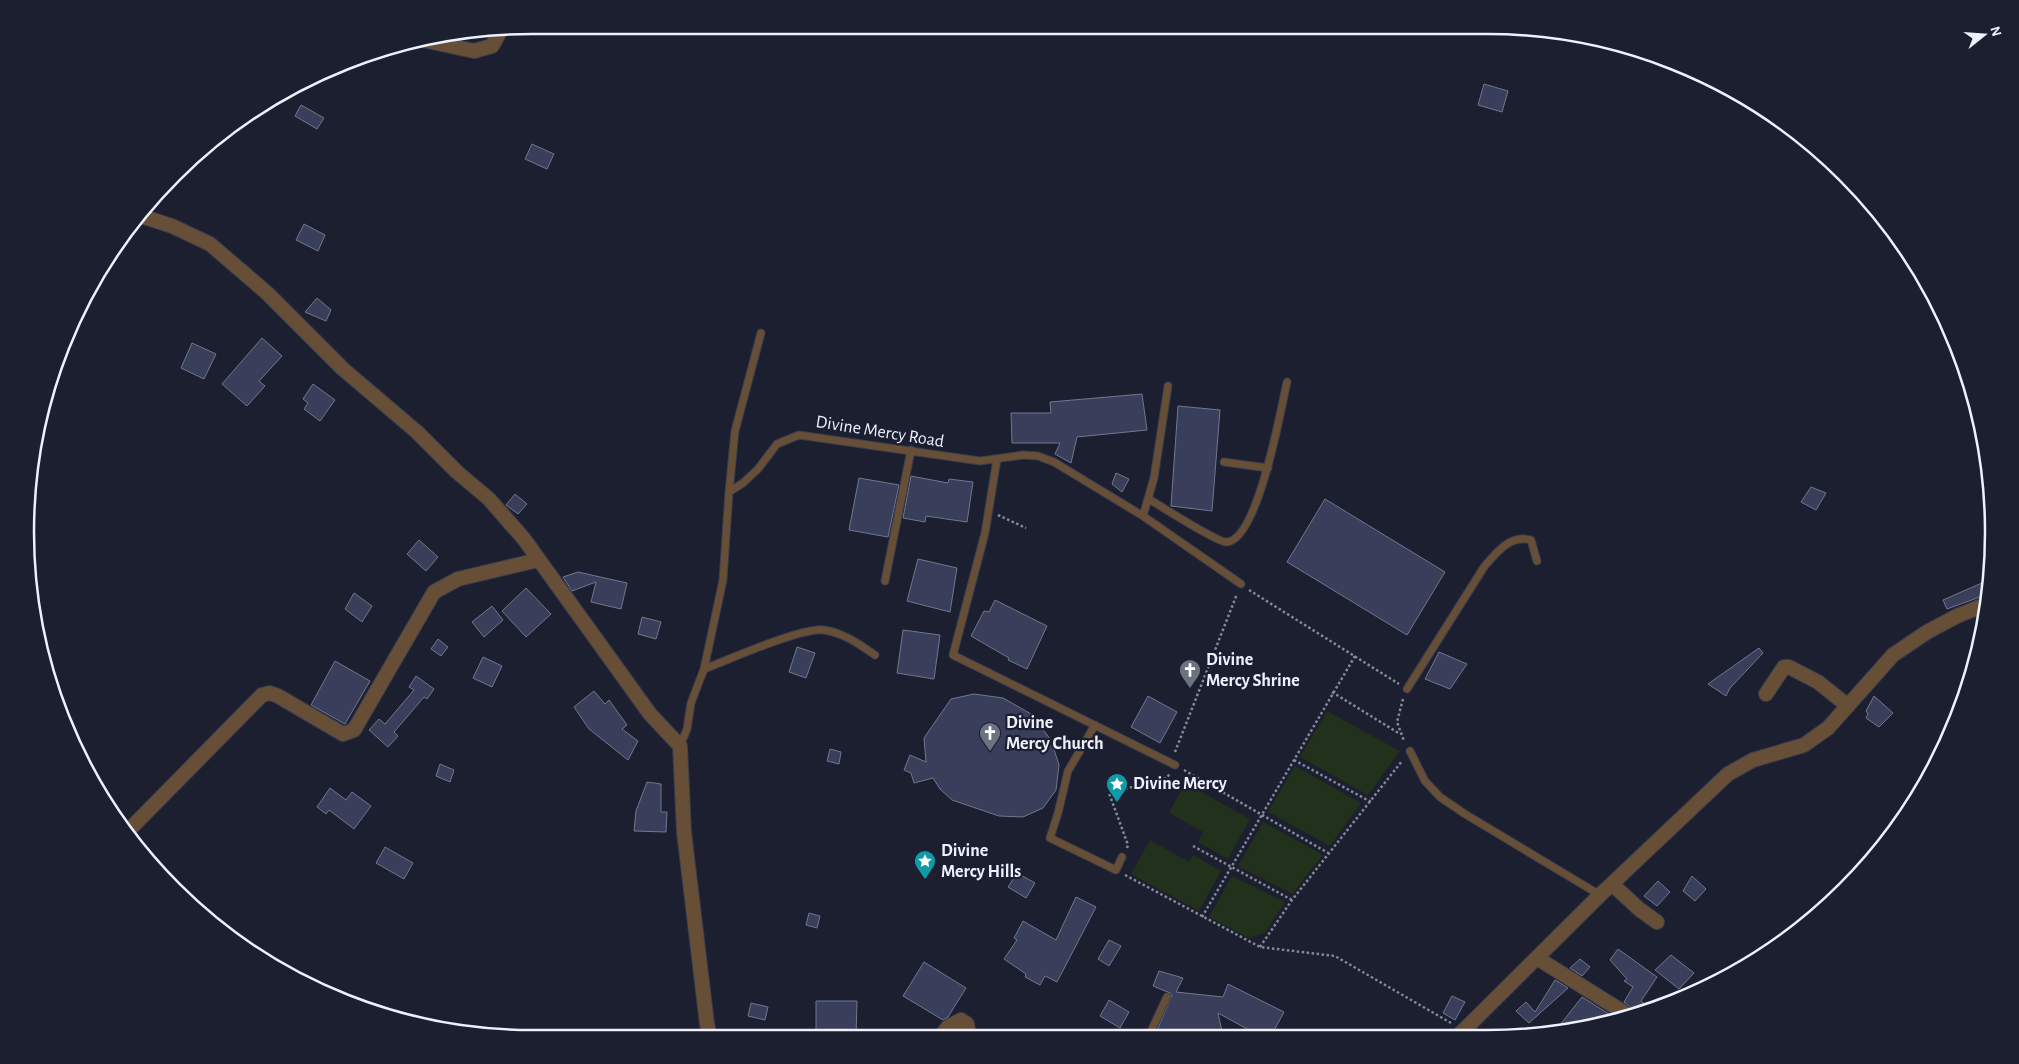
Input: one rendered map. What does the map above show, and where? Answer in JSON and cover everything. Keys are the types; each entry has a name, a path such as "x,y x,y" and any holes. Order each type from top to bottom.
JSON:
{"street":[{"path":"436,43 474,51 492,46 498,35"},
{"path":"146,218 172,226 210,244 239,268 343,369 417,432 457,472 489,499 524,539 650,714 680,746 684,832 708,1030"},
{"path":"131,827 262,695 270,693 278,696 343,734 354,730 434,592 458,579 538,560"},
{"path":"1463,1030 1600,895 1728,774 1753,760 1804,745 1828,728 1894,655 1927,632 1979,607"},
{"path":"1766,694 1784,666 1818,682 1848,706"},
{"path":"1612,884 1639,909 1657,922"},
{"path":"1537,958 1622,1011"},
{"path":"945,1030 961,1020 968,1024 968,1030"}],"lane":[{"path":"680,746 687,729 692,703 704,669 723,580 735,431 761,333"},
{"path":"1149,499 1186,522 1226,542 1241,534 1263,485 1287,382"},
{"path":"1142,516 1149,499 1168,386"},
{"name":"Divine Mercy Road","path":"729,492 743,483 758,469 772,448 791,437 819,436 972,460 997,460 1023,454 1038,456 1054,462 1142,516 1240,584"},
{"path":"885,581 911,450"},
{"path":"997,460 990,511 953,655 1172,763"},
{"path":"1224,462 1268,468"},
{"path":"1407,689 1484,567 1498,551 1507,544 1524,538 1530,540 1534,546 1537,561"},
{"path":"704,669 787,638 822,630 843,635 875,654"},
{"path":"1095,725 1068,771 1050,838 1116,870 1122,857"},
{"path":"1410,751 1425,781 1440,796 1465,814 1600,895"},
{"path":"1152,1030 1167,997"}],"path":[{"path":"990,511 1026,528"},
{"path":"1330,854 1172,763 1240,584 1407,689 1398,713 1397,722 1401,735 1332,692"},
{"path":"1202,918 1332,692 1355,656"},
{"path":"1260,947 1292,900 1410,751"},
{"path":"1294,760 1371,802"},
{"path":"1128,845 1109,793 1167,778"},
{"path":"1193,846 1292,900"},
{"path":"1116,870 1202,918 1260,947 1335,956 1458,1030"}],"green space":[{"path":"1327,711 1400,751 1368,795 1300,757"},
{"path":"1295,766 1361,803 1330,846 1268,812"},
{"path":"1185,783 1250,819 1228,859 1198,842 1203,832 1169,813"},
{"path":"1263,822 1323,855 1292,894 1238,866"},
{"path":"1150,840 1189,862 1193,855 1221,871 1199,911 1131,874"},
{"path":"1232,876 1285,902 1265,933 1248,938 1209,917"}],"building":[{"path":"1484,84 1508,91 1502,112 1478,105"},
{"path":"301,105 324,118 317,129 295,116"},
{"path":"532,144 554,154 547,169 525,159"},
{"path":"304,224 325,235 318,251 296,240"},
{"path":"317,298 331,310 326,321 305,312"},
{"path":"262,338 282,356 259,381 265,386 247,406 222,384"},
{"path":"192,343 216,354 204,379 181,368"},
{"path":"313,384 335,400 320,421 304,409 308,403 303,399"},
{"path":"1142,394 1147,430 1077,437 1071,463 1055,454 1060,443 1012,443 1011,413 1051,413 1050,402"},
{"path":"1178,406 1220,410 1212,511 1171,506"},
{"path":"1116,473 1129,479 1122,492 1112,484"},
{"path":"911,476 948,483 949,479 973,482 967,522 926,516 925,522 903,518"},
{"path":"859,478 899,485 888,537 849,530"},
{"path":"1811,487 1826,493 1816,510 1801,502"},
{"path":"515,494 527,504 518,514 506,505"},
{"path":"1325,499 1445,572 1407,635 1287,562"},
{"path":"419,540 438,557 426,571 407,554"},
{"path":"918,559 957,568 950,612 907,601"},
{"path":"578,572 627,583 621,609 591,602 596,582 572,591 563,577"},
{"path":"1982,583 1981,597 1947,609 1943,600"},
{"path":"526,588 551,614 526,637 502,611"},
{"path":"354,593 372,606 362,622 345,609"},
{"path":"995,600 1047,626 1027,669 1008,660 1009,658 971,636 984,611 989,612"},
{"path":"492,606 503,620 484,637 472,622"},
{"path":"642,617 661,622 656,639 638,634"},
{"path":"903,630 940,635 934,679 897,673"},
{"path":"438,639 448,647 441,656 431,649"},
{"path":"797,647 815,653 806,678 789,672"},
{"path":"1759,648 1763,653 1730,688 1726,696 1708,684"},
{"path":"1439,652 1467,664 1450,689 1425,679"},
{"path":"483,657 502,666 492,687 473,678"},
{"path":"335,661 370,681 345,724 311,705"},
{"path":"416,676 434,689 427,699 424,697 394,732 398,736 388,747 369,730 379,719 385,724 414,690 409,687"},
{"path":"594,691 605,704 609,700 627,725 622,729 638,741 628,760 589,729 574,707"},
{"name":"Divine Mercy Church","path":"974,694 1003,698 1031,714 1051,740 1059,765 1056,790 1043,808 1023,817 999,816 952,800 940,789 933,778 914,783 911,773 904,770 910,755 926,762 924,738 951,699"},
{"path":"1148,696 1177,712 1160,743 1131,727"},
{"path":"1874,696 1893,713 1879,727 1866,718 1868,714 1866,711"},
{"path":"830,749 841,752 839,764 827,761"},
{"path":"440,764 454,770 450,782 436,776"},
{"path":"647,782 661,784 661,812 667,812 666,832 634,831 636,811"},
{"path":"330,788 346,800 352,792 371,806 354,829 329,810 326,814 317,807"},
{"path":"385,847 413,863 404,879 376,863"},
{"path":"1017,873 1035,883 1026,898 1008,887"},
{"path":"1692,876 1706,889 1695,901 1683,891"},
{"path":"1658,881 1670,892 1657,906 1644,896"},
{"path":"1076,897 1096,907 1057,982 1045,976 1040,985 1025,977 1026,974 1004,959 1017,940 1014,938 1023,921 1056,940"},
{"path":"809,913 820,916 817,928 806,925"},
{"path":"1109,940 1121,946 1109,966 1098,959"},
{"path":"1618,949 1657,977 1641,1001 1645,1005 1632,1008 1624,1002 1633,987 1624,981 1627,979 1610,960"},
{"path":"1671,955 1694,973 1679,989 1655,970"},
{"path":"1580,959 1590,967 1582,976 1570,968"},
{"path":"924,962 966,988 948,1017 943,1020 903,996"},
{"path":"1159,971 1183,978 1176,992 1223,997 1228,984 1284,1012 1274,1030 1249,1030 1218,1013 1222,1030 1157,1030 1172,996 1170,993 1153,986"},
{"path":"1555,980 1568,988 1529,1023 1516,1011 1526,1002 1535,1012"},
{"path":"1452,996 1465,1002 1455,1020 1443,1013"},
{"path":"1582,997 1610,1015 1584,1021 1560,1025"},
{"path":"1109,1000 1129,1012 1120,1028 1100,1016"},
{"path":"816,1001 857,1001 856,1030 816,1030"},
{"path":"751,1003 768,1007 765,1020 748,1016"}],"place":[{"name":"Divine Mercy Shrine","path":"1190,689"},
{"name":"Divine Mercy Church","path":"990,752"},
{"name":"Divine Mercy","path":"1117,803"},
{"name":"Divine Mercy Hills","path":"925,880"}]}
